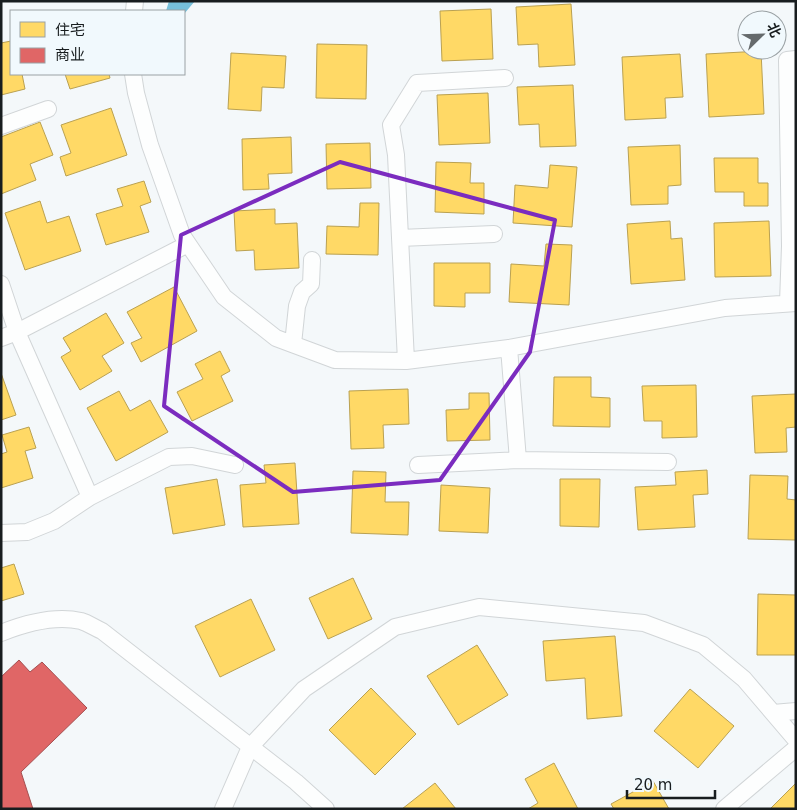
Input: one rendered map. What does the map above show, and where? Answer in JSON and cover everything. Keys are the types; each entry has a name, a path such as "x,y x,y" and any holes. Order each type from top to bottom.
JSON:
{"lane":[{"path":"133,75 150,145 182,235 224,297 276,338 335,360 406,362 509,348 725,308 792,303 793,214 788,60 796,59"},
{"path":"406,362 396,155 391,125 417,83 505,78"},
{"path":"1,126 48,109"},
{"path":"400,238 494,234"},
{"path":"1,338 17,332 188,244"},
{"path":"292,344 297,306 302,292 311,284 312,260"},
{"path":"1,284 17,332 90,497"},
{"path":"509,348 518,460"},
{"path":"1,533 27,532 54,521 90,497 169,457 192,456 235,465"},
{"path":"418,465 518,460 668,462"},
{"path":"223,809 250,747 304,689 395,628 479,607 644,623 703,645 744,679 796,740"},
{"path":"1,633 18,626 59,619 82,621 102,631 296,782 326,809"},
{"path":"773,713 796,711"},
{"path":"724,809 796,748"}],"highlighted area":[{"path":"340,162 555,220 530,352 440,480 293,492 164,406 181,235"}],"water":[{"path":"169,1 195,1 185,13 185,10 166,10"}],"building: 住宅":[{"path":"571,4 575,65 539,67 538,44 518,45 516,7"},
{"path":"491,9 493,59 442,61 440,11"},
{"path":"10,41 10,75 22,75 25,89 1,95 1,43"},
{"path":"317,44 367,45 366,99 316,98"},
{"path":"737,52 737,60 761,60 764,114 709,117 706,54"},
{"path":"231,53 286,56 284,88 262,87 261,111 228,109"},
{"path":"680,54 683,97 665,98 666,118 625,120 622,57"},
{"path":"65,75 109,75 110,78 70,89"},
{"path":"573,85 576,146 540,147 539,124 519,125 517,87"},
{"path":"488,93 490,143 439,145 437,95"},
{"path":"111,108 127,155 66,176 60,157 71,153 61,125"},
{"path":"40,122 53,155 30,164 36,180 1,194 1,137"},
{"path":"291,137 292,173 268,174 269,189 243,190 242,139"},
{"path":"370,143 371,188 327,189 326,144"},
{"path":"680,145 681,185 668,186 668,204 631,205 628,147"},
{"path":"714,158 758,158 758,183 768,183 768,206 744,206 744,192 715,192"},
{"path":"436,162 471,163 470,183 484,183 484,214 435,212"},
{"path":"550,165 577,167 572,227 513,223 515,185 548,188"},
{"path":"144,181 151,202 140,206 149,232 106,245 96,214 123,206 117,189"},
{"path":"40,201 47,223 69,216 81,251 25,270 5,213"},
{"path":"360,203 379,203 378,255 326,254 327,226 359,227"},
{"path":"275,209 275,224 297,223 299,268 255,270 254,250 236,251 234,211"},
{"path":"670,221 671,239 682,238 685,280 631,284 627,224"},
{"path":"769,221 771,276 715,277 714,223"},
{"path":"546,244 572,245 569,305 509,302 511,264 544,266"},
{"path":"434,263 490,263 490,293 465,293 465,307 434,306"},
{"path":"174,287 197,331 141,362 131,343 142,338 127,312"},
{"path":"106,313 124,343 102,356 112,371 80,390 61,357 71,351 63,338"},
{"path":"220,351 230,371 221,376 233,401 192,421 177,392 203,379 195,364"},
{"path":"1,373 16,415 1,420"},
{"path":"554,377 591,377 591,397 610,398 610,427 553,426"},
{"path":"696,385 697,437 662,438 662,421 644,421 642,386"},
{"path":"408,389 409,424 383,425 384,448 351,449 349,391"},
{"path":"119,391 130,411 150,400 168,432 116,461 87,408"},
{"path":"469,393 489,393 490,440 447,441 446,410 469,409"},
{"path":"796,394 796,427 786,428 787,452 755,453 752,396"},
{"path":"29,427 36,448 25,451 33,478 1,488 1,454 7,452 2,435"},
{"path":"295,463 299,524 243,527 240,485 266,483 264,465"},
{"path":"707,470 708,494 693,495 695,527 638,530 635,487 676,485 675,472"},
{"path":"353,471 386,472 385,502 409,502 408,535 351,533"},
{"path":"750,475 788,476 787,499 796,500 796,540 748,539"},
{"path":"217,479 225,525 173,534 165,488"},
{"path":"560,479 600,479 599,527 560,526"},
{"path":"441,485 490,488 488,533 439,531"},
{"path":"14,564 24,594 1,601 1,568"},
{"path":"353,578 372,619 328,639 309,598"},
{"path":"758,594 796,595 796,655 757,655"},
{"path":"251,599 275,650 220,677 195,626"},
{"path":"615,636 622,716 587,719 585,678 546,681 543,641"},
{"path":"477,645 508,695 458,725 427,676"},
{"path":"371,688 416,734 375,775 329,730"},
{"path":"690,689 734,726 698,768 654,731"},
{"path":"554,763 578,809 528,809 538,803 525,779"},
{"path":"653,781 669,809 614,809 611,804"},
{"path":"435,783 456,809 402,809"},
{"path":"796,783 796,809 770,809"}],"building: 商业":[{"path":"19,660 30,672 42,662 87,708 21,772 33,809 1,809 1,677"}]}
